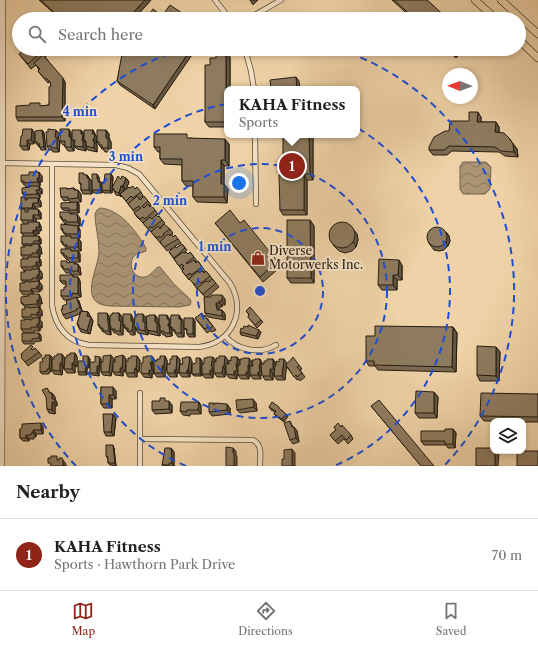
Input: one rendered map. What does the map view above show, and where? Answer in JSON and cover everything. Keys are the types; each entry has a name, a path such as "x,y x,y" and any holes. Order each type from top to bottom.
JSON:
{"main road":[{"path":"1,466 2,0"},
{"path":"475,0 488,12"},
{"path":"501,0 514,12"},
{"path":"526,23 538,34"},
{"path":"526,47 538,58"}],"street":[{"path":"215,0 224,12"},
{"path":"261,12 282,0"},
{"path":"247,56 254,86"},
{"path":"255,138 256,204"},
{"path":"1,163 52,164 118,166 132,170 142,177 234,289 238,306 237,316 233,325 225,336 213,344 199,347 92,345 77,342 68,337 62,331 54,318 52,305 52,164"},
{"path":"225,336 232,343 244,348 267,349 276,345"},
{"path":"140,393 140,466"},
{"path":"140,439 251,439 257,442 260,448 260,466"}],"water":[{"path":"463,162 486,162 491,167 490,189 485,194 463,194 460,189 460,166"},
{"path":"100,208 114,212 127,222 138,235 146,248 146,251 135,255 132,260 131,263 135,274 145,277 160,267 174,284 190,299 190,305 179,307 110,306 100,304 94,299 92,284 99,251 95,214"}],"building":[{"path":"41,0 145,0 134,12 54,12"},
{"path":"394,0 427,0 440,12 407,12"},
{"path":"170,5 180,12 165,12"},
{"path":"21,56 37,56 28,64"},
{"path":"44,56 63,78 62,117 16,117 16,106 30,105 30,103 40,103 40,106 49,105 50,82 38,71 40,69 34,63"},
{"path":"122,56 186,56 153,105 117,81"},
{"path":"216,56 226,56 224,122 205,122 205,65 210,65 210,58 216,58"},
{"path":"296,77 297,86 271,86 270,80"},
{"path":"469,112 478,112 477,122 496,122 495,132 504,133 509,138 513,144 514,152 501,151 495,147 449,146 444,150 429,150 434,137 445,131 449,131 450,121 469,121"},
{"path":"23,129 32,129 31,140 27,140 27,146 20,146"},
{"path":"48,129 56,130 55,137 57,138 57,148 47,146 46,132 48,132"},
{"path":"60,129 69,129 71,147 65,147 65,141 60,141"},
{"path":"42,130 44,147 39,147 40,144 35,142 35,131"},
{"path":"72,130 81,130 81,134 83,134 83,147 74,146 75,140 72,140"},
{"path":"84,130 93,130 92,134 95,134 93,139 94,148 86,146 86,141 84,140"},
{"path":"97,130 106,130 108,148 102,148 102,145 99,145 99,142 97,142"},
{"path":"154,134 187,134 187,138 225,139 225,160 221,160 221,184 224,184 224,197 193,197 193,181 182,181 182,159 160,159 160,147 154,147"},
{"path":"283,138 309,138 310,174 304,174 304,210 280,210 279,175 283,175"},
{"path":"29,172 39,172 39,178 37,178 38,182 24,183 24,181 21,181 21,175 29,175"},
{"path":"79,173 84,173 84,175 87,175 87,178 89,178 89,190 81,190"},
{"path":"92,174 97,174 98,182 100,182 100,190 92,190"},
{"path":"105,174 111,174 110,191 102,190 102,182 104,182"},
{"path":"118,176 121,179 122,176 126,178 119,193 114,191 112,188"},
{"path":"39,186 39,190 36,190 37,194 24,195 24,193 22,193 22,188"},
{"path":"133,186 135,189 137,187 141,192 133,198 131,196 126,201 120,194 129,187 130,188"},
{"path":"60,188 74,188 74,190 78,190 78,198 68,199 68,197 61,197"},
{"path":"137,196 140,200 144,196 148,201 142,206 144,208 148,204 155,210 145,219 143,217 140,219 134,213 141,208 139,206 133,210 128,204"},
{"path":"21,197 25,197 25,200 27,200 27,198 38,198 38,203 33,203 32,208 21,208"},
{"path":"77,202 77,210 61,208 61,203"},
{"path":"21,209 25,209 25,212 28,212 28,209 38,209 39,215 33,215 33,220 21,220"},
{"path":"230,210 240,223 244,220 273,256 269,260 273,265 260,277 215,223"},
{"path":"60,212 77,214 78,222 66,222 66,220 62,220 62,217 60,217"},
{"path":"156,215 162,220 152,228 150,226 148,229 143,223 150,217 152,219"},
{"path":"287,220 310,220 311,278 287,278"},
{"path":"28,222 39,222 39,227 36,227 36,231 33,230 33,233 21,233 21,224 28,224"},
{"path":"342,222 351,226 355,235 351,244 342,248 333,244 329,235 333,226"},
{"path":"61,224 78,226 78,234 63,233"},
{"path":"164,224 170,229 160,238 159,236 157,238 151,232 158,226 160,229"},
{"path":"437,227 444,230 447,237 444,244 437,247 430,244 427,237 430,230"},
{"path":"168,234 170,236 172,234 173,237 175,235 178,239 164,247 160,242"},
{"path":"22,236 39,236 39,241 34,241 33,244 22,244"},
{"path":"61,236 78,238 78,247 67,247 67,245 63,245 63,242 61,242"},
{"path":"32,244 39,244 39,250 37,250 37,253 32,253 32,255 21,255 21,247 25,247 25,245 32,246"},
{"path":"182,244 185,248 174,258 169,252 175,246 176,248"},
{"path":"61,249 78,251 78,258 67,258 67,256 64,256 64,253 61,253"},
{"path":"183,252 188,254 190,252 194,257 186,263 187,264 194,260 196,263 198,261 202,267 191,275 190,273 186,276 182,271 184,269 182,267 184,266 182,264 179,266 174,259"},
{"path":"28,257 39,257 39,262 36,262 36,266 33,267 21,267 21,259 28,259"},
{"path":"379,259 399,260 398,275 393,275 393,285 378,285"},
{"path":"61,261 67,261 67,263 74,262 74,264 78,264 78,271 63,269 63,266 61,266"},
{"path":"39,269 39,275 37,275 37,278 32,278 32,280 21,280 21,272"},
{"path":"198,271 199,273 202,271 204,273 206,271 210,276 201,283 199,281 195,285 189,279"},
{"path":"60,275 73,275 73,277 78,277 78,294 72,293 72,296 61,296 61,290 64,290 64,287 66,287 66,281 60,281"},
{"path":"212,279 216,283 203,294 197,288 206,281 209,282"},
{"path":"25,281 39,281 39,286 31,289 31,291 20,291 20,283 25,283"},
{"path":"29,294 39,294 37,304 23,305 23,303 21,303 21,297 29,296"},
{"path":"211,295 222,295 222,301 216,303 216,305 217,310 222,310 222,316 205,313 204,297 211,297"},
{"path":"76,297 80,307 76,309 77,310 63,315 61,309 63,309 62,306 67,304 66,301"},
{"path":"25,307 39,307 39,312 37,312 37,315 31,314 31,317 22,317 22,309 25,309"},
{"path":"250,307 261,320 255,325 248,317 249,314 246,311"},
{"path":"81,311 88,312 87,316 91,317 87,331 79,328 79,325 77,324"},
{"path":"98,313 107,313 109,331 103,331 103,328 100,328 100,325 98,325"},
{"path":"112,313 119,313 119,321 121,321 120,331 111,329 110,315 112,315"},
{"path":"202,313 213,326 209,329 208,327 205,329 195,318"},
{"path":"123,314 131,314 131,321 133,321 132,331 128,331 128,328 125,328 125,325 123,325"},
{"path":"137,314 143,314 145,331 134,327 135,316 137,316"},
{"path":"155,315 157,332 147,330 146,316"},
{"path":"159,315 167,315 167,319 169,319 168,326 170,333 160,331"},
{"path":"171,315 179,315 179,319 181,319 181,333 175,333 175,330 170,327"},
{"path":"32,318 39,318 39,324 37,324 37,327 31,327 31,329 21,329 21,320 32,320"},
{"path":"184,318 193,318 193,334 187,334 187,329 184,328"},
{"path":"248,325 259,330 256,336 240,332 241,328 243,329 244,326 248,327"},
{"path":"375,326 453,327 452,367 374,365 374,361 366,361 366,336 375,336"},
{"path":"22,333 39,333 39,338 32,339 32,341 22,341"},
{"path":"31,345 33,347 31,349 32,350 35,348 39,352 25,362 21,357 21,354"},
{"path":"477,346 496,347 496,376 477,375"},
{"path":"70,353 75,353 72,369 64,369 65,358 67,355 70,355"},
{"path":"57,354 62,354 60,371 52,370 52,359 54,359 54,356 57,356"},
{"path":"45,355 50,355 49,369 47,369 47,371 40,372 40,362 43,362 42,358 45,358"},
{"path":"111,355 109,372 101,372 101,362 103,362 103,356"},
{"path":"123,355 122,368 120,368 120,372 113,372 113,362 115,362 115,357"},
{"path":"83,356 88,356 88,366 86,366 85,372 78,372 78,361 83,361"},
{"path":"95,356 100,357 99,366 97,366 97,373 90,373 90,362 95,362"},
{"path":"131,356 137,356 136,369 135,368 134,373 126,373 126,361 128,361 128,358 131,358"},
{"path":"152,356 152,363 150,362 152,370 149,370 149,374 141,373 141,363 143,363 143,357"},
{"path":"160,356 165,356 164,366 162,366 162,373 154,373 154,361 160,359"},
{"path":"172,356 177,356 176,370 174,370 175,373 167,373 167,364 170,364 170,359 172,359"},
{"path":"219,356 225,356 222,373 214,373 214,361 216,362 216,358 219,358"},
{"path":"190,357 187,373 179,373 180,364 183,364 182,358"},
{"path":"213,357 211,366 212,370 210,370 210,374 202,374 202,364 204,364 204,358"},
{"path":"231,357 237,357 237,371 234,371 234,375 226,374 226,364 229,364"},
{"path":"293,357 299,365 297,367 302,373 297,377 296,375 294,377 286,365"},
{"path":"196,358 200,358 200,374 192,374 192,364 196,363"},
{"path":"249,358 248,372 246,372 246,375 238,375 238,365 240,365 240,359"},
{"path":"260,359 260,372 258,372 258,375 250,375 250,366 253,366 252,360"},
{"path":"267,359 273,359 273,369 270,369 270,376 262,376 261,364 264,364 264,361 267,361"},
{"path":"279,359 284,359 282,376 274,376 276,361 279,362"},
{"path":"101,387 113,387 113,395 109,395 109,404 101,404"},
{"path":"47,388 50,393 52,393 52,399 55,399 55,402 52,402 52,410 47,409 46,397 42,390"},
{"path":"416,391 434,392 434,413 415,413"},
{"path":"481,393 538,394 538,417 480,416"},
{"path":"160,398 165,398 165,401 169,401 169,409 152,410 152,401 160,401"},
{"path":"253,399 254,407 237,410 236,400"},
{"path":"379,400 434,466 421,466 371,406"},
{"path":"181,402 199,402 198,410 187,410 187,412 180,411"},
{"path":"272,402 286,414 282,419 274,414 276,411 269,407"},
{"path":"209,403 214,403 214,405 215,403 227,404 227,410 209,412"},
{"path":"103,414 113,414 111,432 104,432"},
{"path":"290,421 292,427 294,427 296,438 290,440 284,423"},
{"path":"41,423 41,430 33,430 31,435 26,435 26,438 20,438 20,429 22,428 22,424"},
{"path":"338,423 341,427 342,425 351,435 346,440 342,435 335,441 330,435 336,430 334,427"},
{"path":"445,429 453,429 453,444 445,444 445,441 421,441 421,431 445,431"},
{"path":"106,445 113,445 115,463 108,463 108,457 106,456"},
{"path":"226,447 233,448 234,466 226,466"},
{"path":"165,448 171,448 172,463 169,463 169,465 162,465"},
{"path":"476,448 490,448 490,454 495,454 495,466 476,466"},
{"path":"292,449 292,466 282,466 284,450"},
{"path":"526,451 538,451 538,466 517,466 517,454 526,454"},
{"path":"51,456 57,456 57,460 62,458 63,466 51,466 50,463 48,463 48,458 51,458"}],"place":[{"name":"KAHA Fitness","path":"292,166"},
{"name":"Diverse Motorwerks Inc.","path":"258,258"}]}
